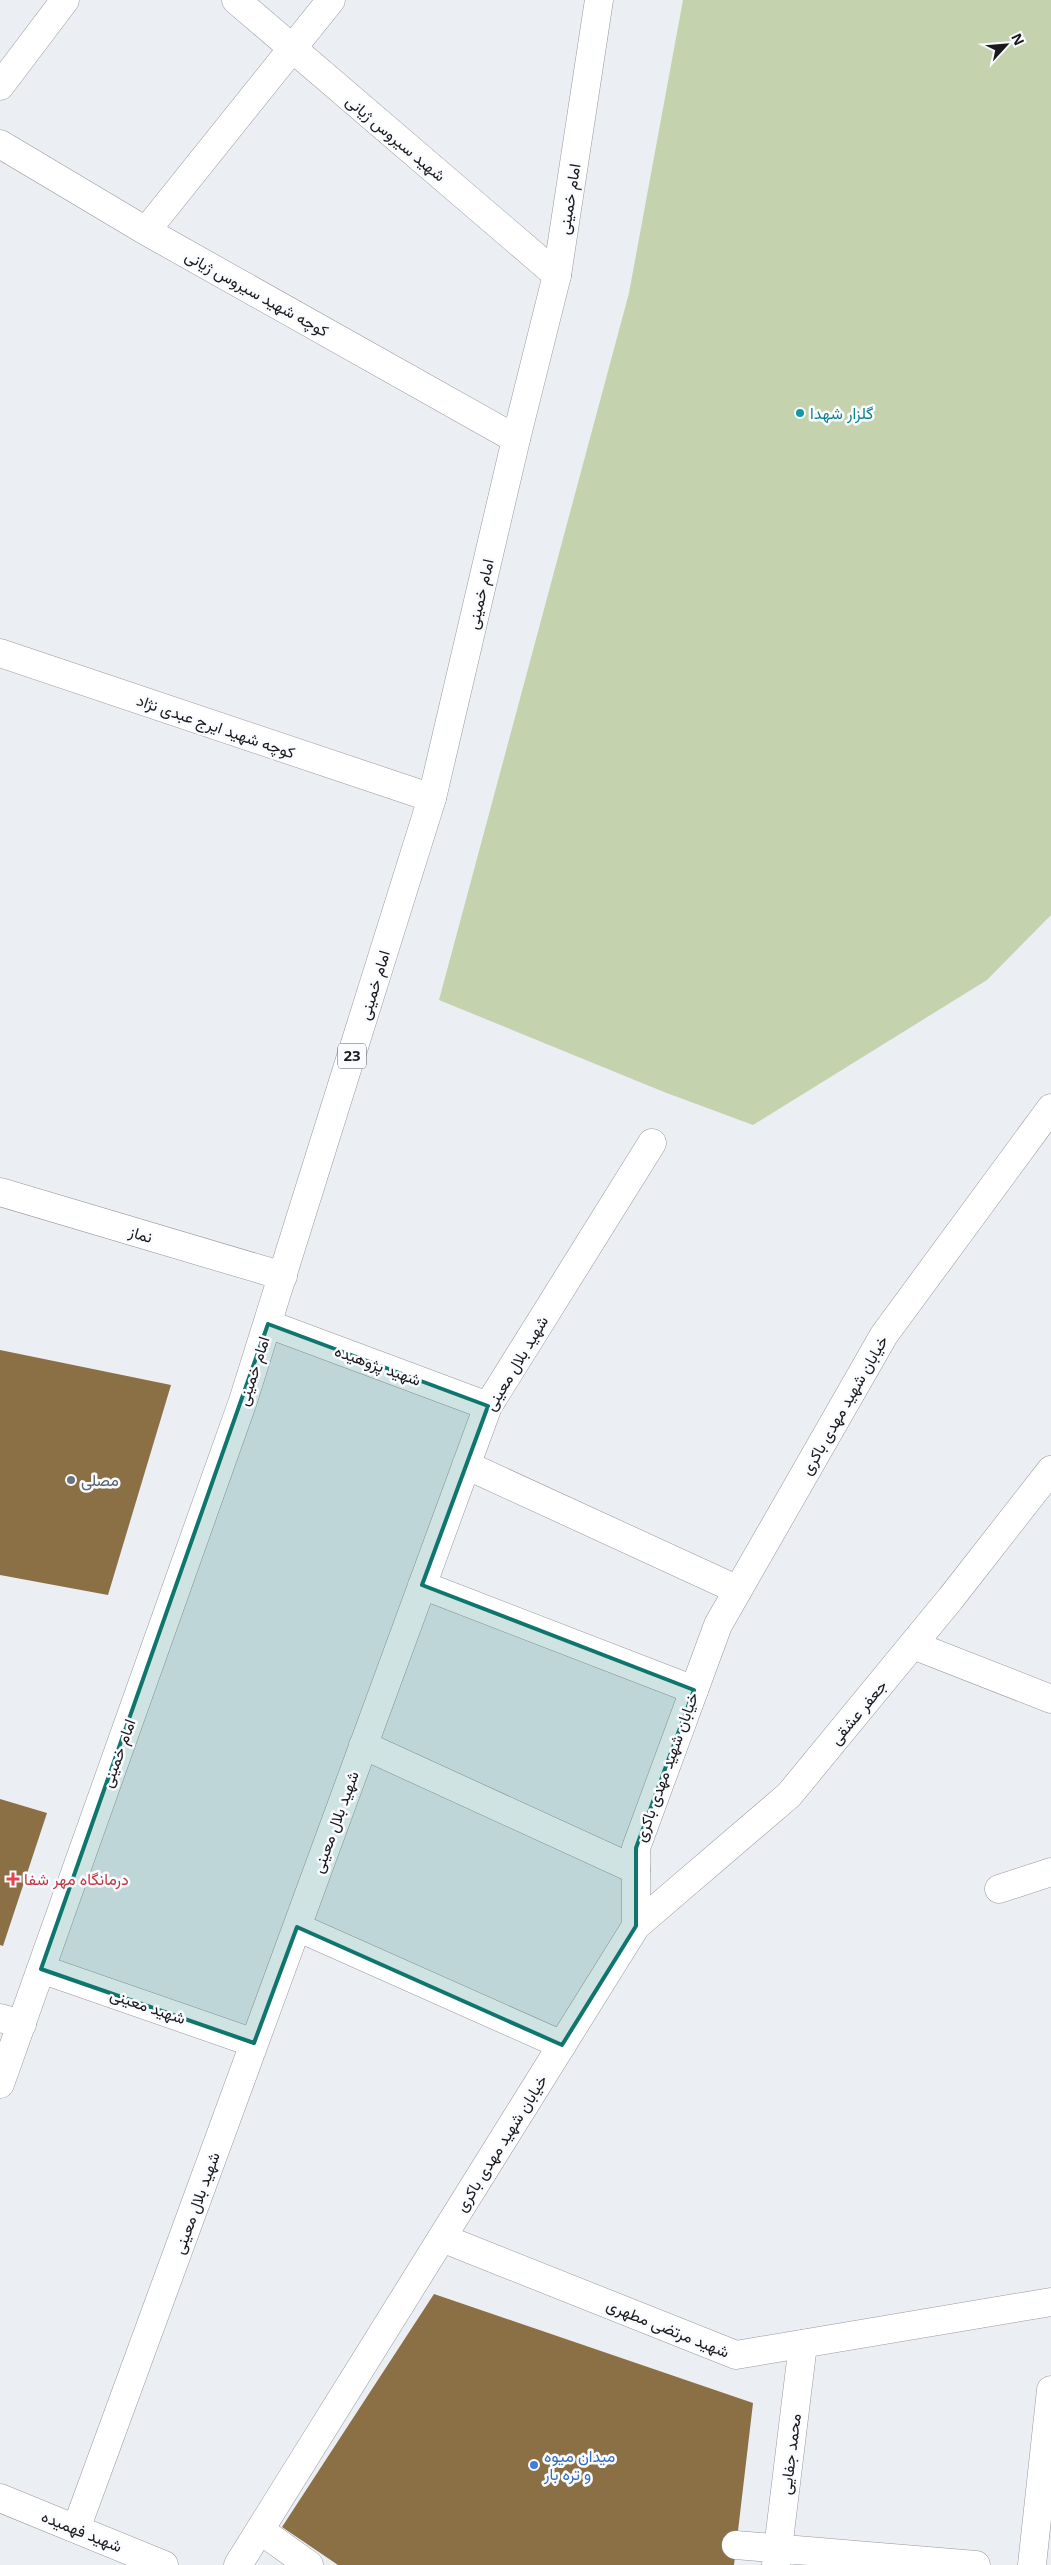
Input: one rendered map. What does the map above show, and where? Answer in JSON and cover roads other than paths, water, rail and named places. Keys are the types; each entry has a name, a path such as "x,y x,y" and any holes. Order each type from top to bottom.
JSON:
{"street":[{"path":"0,86 65,0"},
{"name":"شهید سیروس ژیانی","path":"236,0 557,275"},
{"path":"146,231 331,0"},
{"name":"امام خمینی","path":"0,2084 11,2021 41,1969 243,1401 432,798 516,439 557,275 599,0"},
{"name":"کوچه شهید سیروس ژیانی","path":"0,144 146,231 516,439"},
{"name":"کوچه شهید ایرج عبدی نژاد","path":"0,653 432,798"},
{"name":"خیابان شهید مهدی باکری","path":"238,2565 636,1926 636,1848 718,1625 884,1335 1051,1108"},
{"name":"شهید بلال معینی","path":"76,2529 488,1406 652,1143"},
{"name":"نماز","path":"0,1192 283,1276"},
{"name":"شهید پژوهیده","path":"268,1324 488,1406"},
{"path":"466,1465 738,1590"},
{"name":"جعفر عشقی","path":"636,1926 789,1795 913,1645 1051,1470"},
{"path":"422,1585 694,1690"},
{"path":"913,1645 1051,1699"},
{"path":"363,1745 636,1870"},
{"path":"999,1888 1051,1872"},
{"path":"297,1927 562,2045"},
{"name":"شهید معینی","path":"41,1969 254,2043"},
{"name":"شهید مرتضی مطهری","path":"442,2238 736,2355 1051,2302"},
{"name":"محمد جفایی","path":"777,2557 803,2344"},
{"path":"1032,2565 1051,2390"},
{"name":"شهید فهمیده","path":"0,2498 164,2565"},
{"path":"260,2530 308,2565"},
{"path":"736,2545 777,2557 976,2565"}],"place":[{"name":"گلزار شهدا","path":"800,413"},
{"name":"مصلی","path":"71,1480"},
{"name":"درمانگاه مهر شفا","path":"13,1879"},
{"name":"میدان میوه و تره بار","path":"534,2465"}]}
